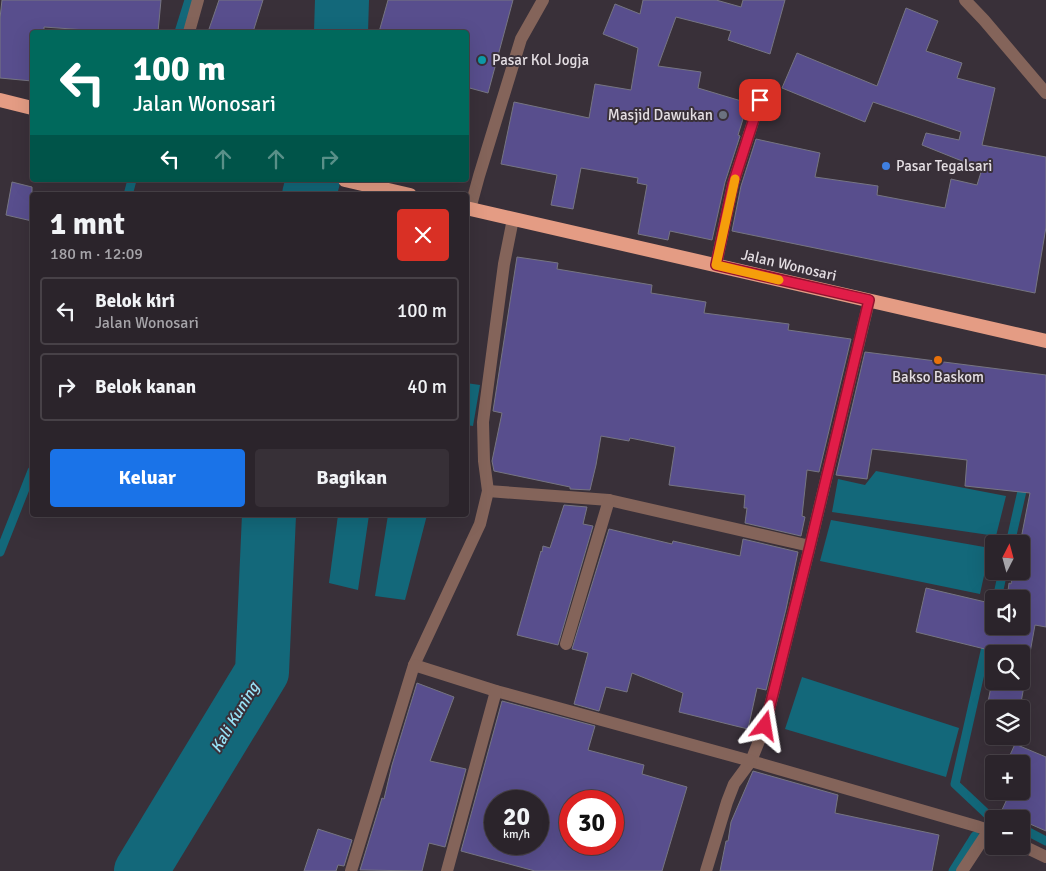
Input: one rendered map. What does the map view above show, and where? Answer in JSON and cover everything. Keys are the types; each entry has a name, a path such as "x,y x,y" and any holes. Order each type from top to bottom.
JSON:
{"highway":[{"path":"0,100 30,108"},
{"path":"354,182 397,192"},
{"name":"Jalan Wonosari","path":"469,208 1046,341"}],"street":[{"path":"189,30 198,0"},
{"path":"469,205 521,39 543,0"},
{"path":"965,0 1046,93"},
{"path":"716,265 733,184 760,100"},
{"path":"351,871 414,665 480,524 488,491 484,461 483,422 504,264 513,219"},
{"path":"706,871 734,784 751,761 765,726 869,300"},
{"path":"488,491 610,500 810,546"},
{"path":"566,644 610,500"},
{"path":"414,665 496,691 751,761 985,829"},
{"path":"447,871 496,691"},
{"path":"962,871 985,831"},
{"path":"1030,849 1046,857"}],"water":[{"path":"469,383 480,385 473,426 469,425"},
{"path":"876,471 1006,496 996,535 832,512 838,479 865,485"},
{"path":"338,517 369,517 358,590 329,583"},
{"path":"388,517 426,517 405,600 375,596"},
{"path":"831,520 985,547 985,571 980,594 820,561"},
{"path":"802,677 959,728 946,777 785,729"}],"building":[{"path":"2,0 161,0 158,30 86,30 44,27 44,30 30,30 30,81 0,78 0,18"},
{"path":"219,0 263,0 254,30 209,30"},
{"name":"Pasar Kol Jogja","path":"388,0 513,0 488,93 469,88 469,30 380,30"},
{"path":"643,0 716,0 741,7 743,0 785,0 770,54 728,40 731,31 676,17 658,66 701,72 698,88 748,103 738,135 740,136 725,182 712,240 670,231 668,240 638,234 647,185 637,183 638,178 581,168 573,209 551,205 557,175 501,164 514,102 589,118 595,84 631,90 638,48 603,34 615,4 640,14"},
{"path":"906,8 938,21 926,51 962,63 957,78 995,88 982,145 1046,157 1046,227 1035,293 732,231 741,186 756,139 820,153 815,177 878,186 877,195 945,208 951,179 977,185 982,169 922,145 926,133 959,140 961,132 873,102 865,122 782,88 797,53 877,86"},
{"path":"12,182 32,187 32,192 30,192 30,221 6,215"},
{"path":"517,257 558,263 557,269 652,285 651,293 706,302 704,313 789,324 788,330 851,339 819,472 807,470 802,516 805,517 801,536 745,523 747,508 744,508 745,495 669,485 675,447 630,438 629,441 601,436 590,490 570,489 570,487 494,471 492,461 502,413 493,411"},
{"path":"865,352 1046,375 1046,627 1035,625 1030,653 1030,645 985,645 985,649 916,632 926,588 985,602 985,635 1030,635 1030,590 1008,590 1012,580 1030,580 1030,535 1022,535 1030,493 965,486 967,460 872,449 867,479 836,475"},
{"path":"564,505 587,507 583,524 593,526 558,645 517,635 541,551 543,546 550,548"},
{"path":"609,529 672,544 673,541 740,556 743,539 798,552 766,690 757,688 748,729 679,712 683,693 632,673 627,692 606,687 599,711 574,704 588,653 572,649"},
{"path":"417,683 454,697 430,761 466,769 445,847 429,843 422,871 360,870 382,798 384,799 392,765"},
{"path":"990,690 1023,690 1021,700 988,700"},
{"path":"502,701 595,726 588,750 644,765 642,774 687,787 662,871 535,871 461,851"},
{"path":"1015,745 1017,745 1046,757 1046,831 1030,824 1030,810 1002,810 1007,800 1030,800 1030,755 1010,755"},
{"path":"753,771 838,795 835,813 939,835 932,871 720,871 731,822"},
{"path":"318,829 352,840 344,866 338,865 336,871 304,871"}],"waterway":[{"path":"180,30 189,0"},
{"name":"Kali Kuning","path":"341,30 342,0"},
{"path":"129,192 131,182"},
{"name":"Kali Kuning","path":"310,192 312,182"},
{"path":"0,552 30,476"},
{"path":"1012,535 1024,482"},
{"name":"Kali Kuning","path":"141,871 262,672 269,517"},
{"path":"999,590 1001,580"},
{"path":"985,812 955,784 988,638"},
{"path":"1030,833 1046,841"},
{"path":"953,871 975,836"}],"slow traffic":[{"path":"735,179 716,265 779,280"}],"place":[{"name":"Pasar Kol Jogja","path":"482,60"},
{"name":"Masjid Dawukan","path":"723,115"},
{"name":"Pasar Tegalsari","path":"886,166"},
{"name":"Bakso Baskom","path":"938,360"}],"route":[{"path":"760,100 733,184 716,265 869,300 765,726"}]}
